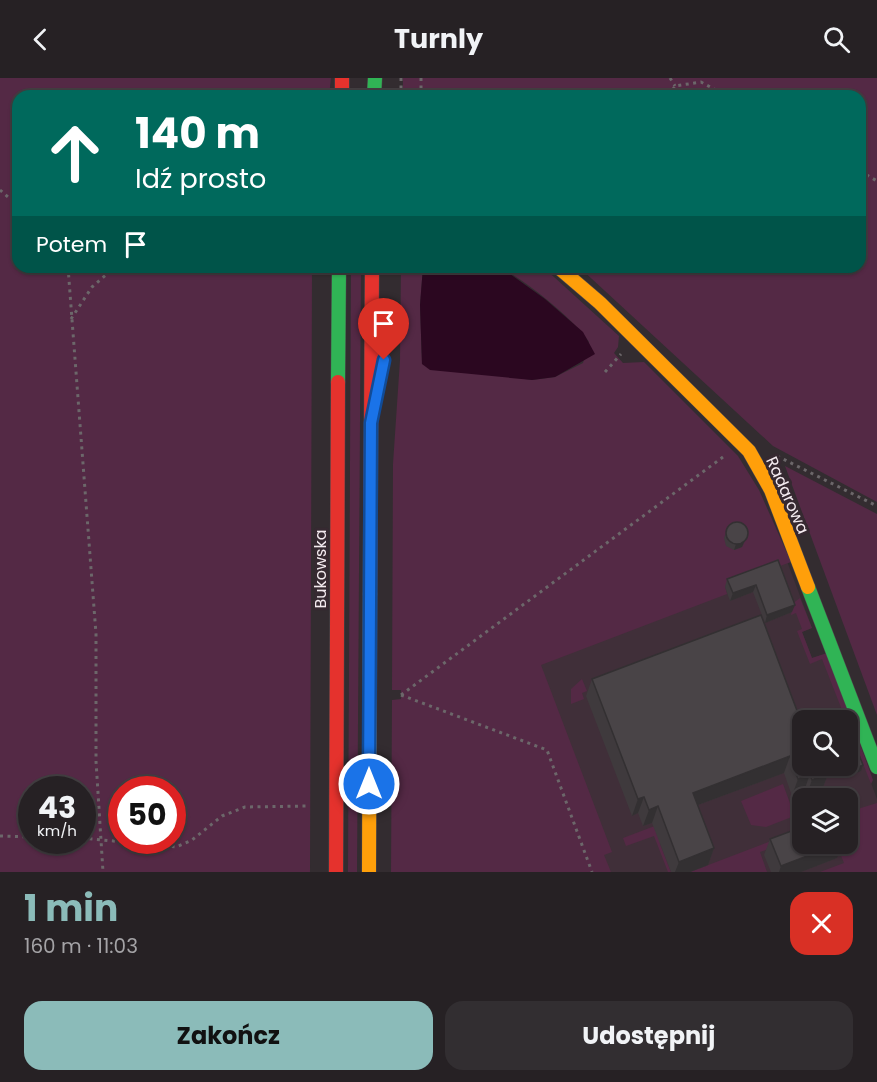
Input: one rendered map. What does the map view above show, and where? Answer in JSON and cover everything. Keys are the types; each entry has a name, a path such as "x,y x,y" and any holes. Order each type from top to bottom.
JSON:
{"main road":[{"name":"Bukowska","path":"336,872 339,273"},
{"path":"369,872 372,273"},
{"path":"371,423 384,360 385,273"},
{"name":"Radarowa","path":"565,273 600,303 742,444 756,461 771,490 877,767"}],"path":[{"path":"670,78 675,86"},
{"path":"675,86 701,82 715,90"},
{"path":"673,90 675,86"},
{"path":"0,190 12,201"},
{"path":"68,273 70,320 96,634 96,761 103,872"},
{"path":"70,320 92,287 108,273"},
{"path":"605,372 623,351"},
{"path":"592,872 547,750 401,695 742,444"},
{"path":"781,457 877,506"},
{"path":"96,838 176,846 192,840 222,816 245,807 308,806"},
{"path":"0,836 18,837"}],"shaded area":[{"path":"0,78 331,78 330,90 12,90 12,273 312,273 310,872 0,872"},
{"path":"403,78 877,78 877,502 773,446 586,273 866,273 866,90 403,90"},
{"path":"351,273 361,273 357,872 348,872"},
{"path":"401,273 423,273 420,305 422,364 532,380 555,377 583,363 589,342 583,333 547,300 510,273 550,273 619,336 618,347 614,353 623,363 644,362 738,456 759,490 791,562 725,586 727,594 541,665 612,852 604,855 611,872 391,872 392,700 401,699 401,690 392,690 393,464 400,360"},
{"path":"423,273 509,273 545,299 583,332 595,354 555,377 532,380 430,370 422,364 420,305"},
{"path":"785,466 877,514 877,715"},
{"path":"785,556 812,628 802,632 812,658 822,655 843,710 792,710 792,776 858,776 858,748 877,799 877,872 598,872 521,656"},
{"path":"800,598 812,628 802,632 812,658 827,653 848,710 842,710 822,659 810,664 797,631 802,629 796,613 791,615 792,604"},
{"path":"582,679 587,691 582,693 584,699 571,704 571,689"},
{"path":"858,739 873,780 871,784 858,751"},
{"path":"783,784 792,806 792,817 766,827 751,825 741,801"},
{"path":"877,803 877,872 820,872 844,863 840,854 858,854 858,809"},
{"path":"689,813 660,844 671,872 668,872 654,836 626,846 623,838"},
{"path":"784,836 786,843 760,852 767,872 690,872"}],"building":[{"path":"737,522 747,529 748,533 741,543 737,544 727,537 726,533 733,523"},
{"path":"778,560 795,605 767,615 756,585 733,593 727,579"},
{"path":"761,615 797,710 792,710 792,762 790,756 693,793 714,848 679,862 658,806 649,810 644,797 638,799 592,679"},
{"path":"858,752 863,765 858,767"},
{"path":"792,831 792,854 812,854 781,866 770,839"}],"traffic: fast":[{"path":"374,90 375,78"},
{"path":"338,382 339,273"},
{"path":"808,587 877,767"}],"traffic: slow":[{"path":"565,273 600,303 749,451 771,490 808,587"},
{"path":"369,872 370,594"}],"traffic: jam":[{"path":"342,78 342,90"},
{"path":"370,594 372,273"},
{"path":"336,872 338,382"}],"route":[{"path":"369,784 371,423 384,360"}]}
